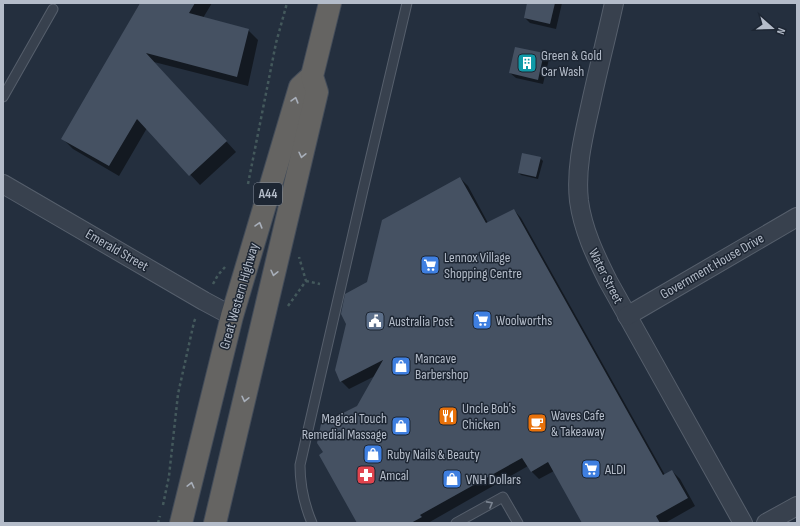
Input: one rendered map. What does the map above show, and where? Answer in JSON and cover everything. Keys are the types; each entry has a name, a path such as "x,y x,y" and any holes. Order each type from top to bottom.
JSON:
{"highway":[{"name":"Great Western Highway","path":"215,523 317,92 312,76 330,3"},
{"name":"Great Western Highway","path":"181,523 232,316 300,87 312,76"}],"street":[{"name":"Water Street","path":"614,3 585,129 578,178 579,200 583,223 590,246 626,316 743,523"},
{"name":"Emerald Street","path":"3,184 232,316"},
{"name":"Government House Drive","path":"626,316 797,216"},
{"path":"766,523 797,506"}],"lane":[{"path":"312,523 300,480 300,465 362,190 407,3"},
{"path":"3,97 53,9"},
{"path":"456,523 504,497 518,523"}],"path":[{"path":"248,187 275,50 287,3"},
{"path":"283,310 292,301 306,281 302,264 297,252"},
{"path":"218,275 226,264"},
{"path":"306,281 320,284"},
{"path":"162,507 169,476 178,394 195,319"},
{"path":"158,523 160,515"}],"building":[{"path":"140,3 195,3 189,13 249,29 237,77 146,53 227,141 189,176 137,119 109,166 61,139"},
{"path":"527,3 555,3 550,24 524,18"},
{"name":"Green & Gold Car Wash","path":"515,47 544,53 538,80 509,73"},
{"path":"522,153 541,157 536,177 518,173"},
{"path":"460,177 486,223 514,209 663,475 672,470 688,498 656,516 660,523 582,523 548,462 531,472 522,458 420,515 422,517 411,523 357,523 319,455 323,452 317,443 321,424 357,406 383,360 340,382 335,370 346,324 341,314 345,294 367,282 382,220"}],"place":[{"name":"Green & Gold Car Wash","path":"527,63"},
{"name":"Lennox Village Shopping Centre","path":"430,265"},
{"name":"Woolworths","path":"482,320"},
{"name":"Australia Post","path":"375,321"},
{"name":"Mancave Barbershop","path":"401,366"},
{"name":"Uncle Bob's Chicken","path":"448,416"},
{"name":"Waves Cafe & Takeaway","path":"537,423"},
{"name":"Magical Touch Remedial Massage","path":"401,426"},
{"name":"Ruby Nails & Beauty","path":"373,454"},
{"name":"ALDI","path":"591,469"},
{"name":"Amcal","path":"366,475"},
{"name":"VNH Dollars","path":"452,479"}]}
